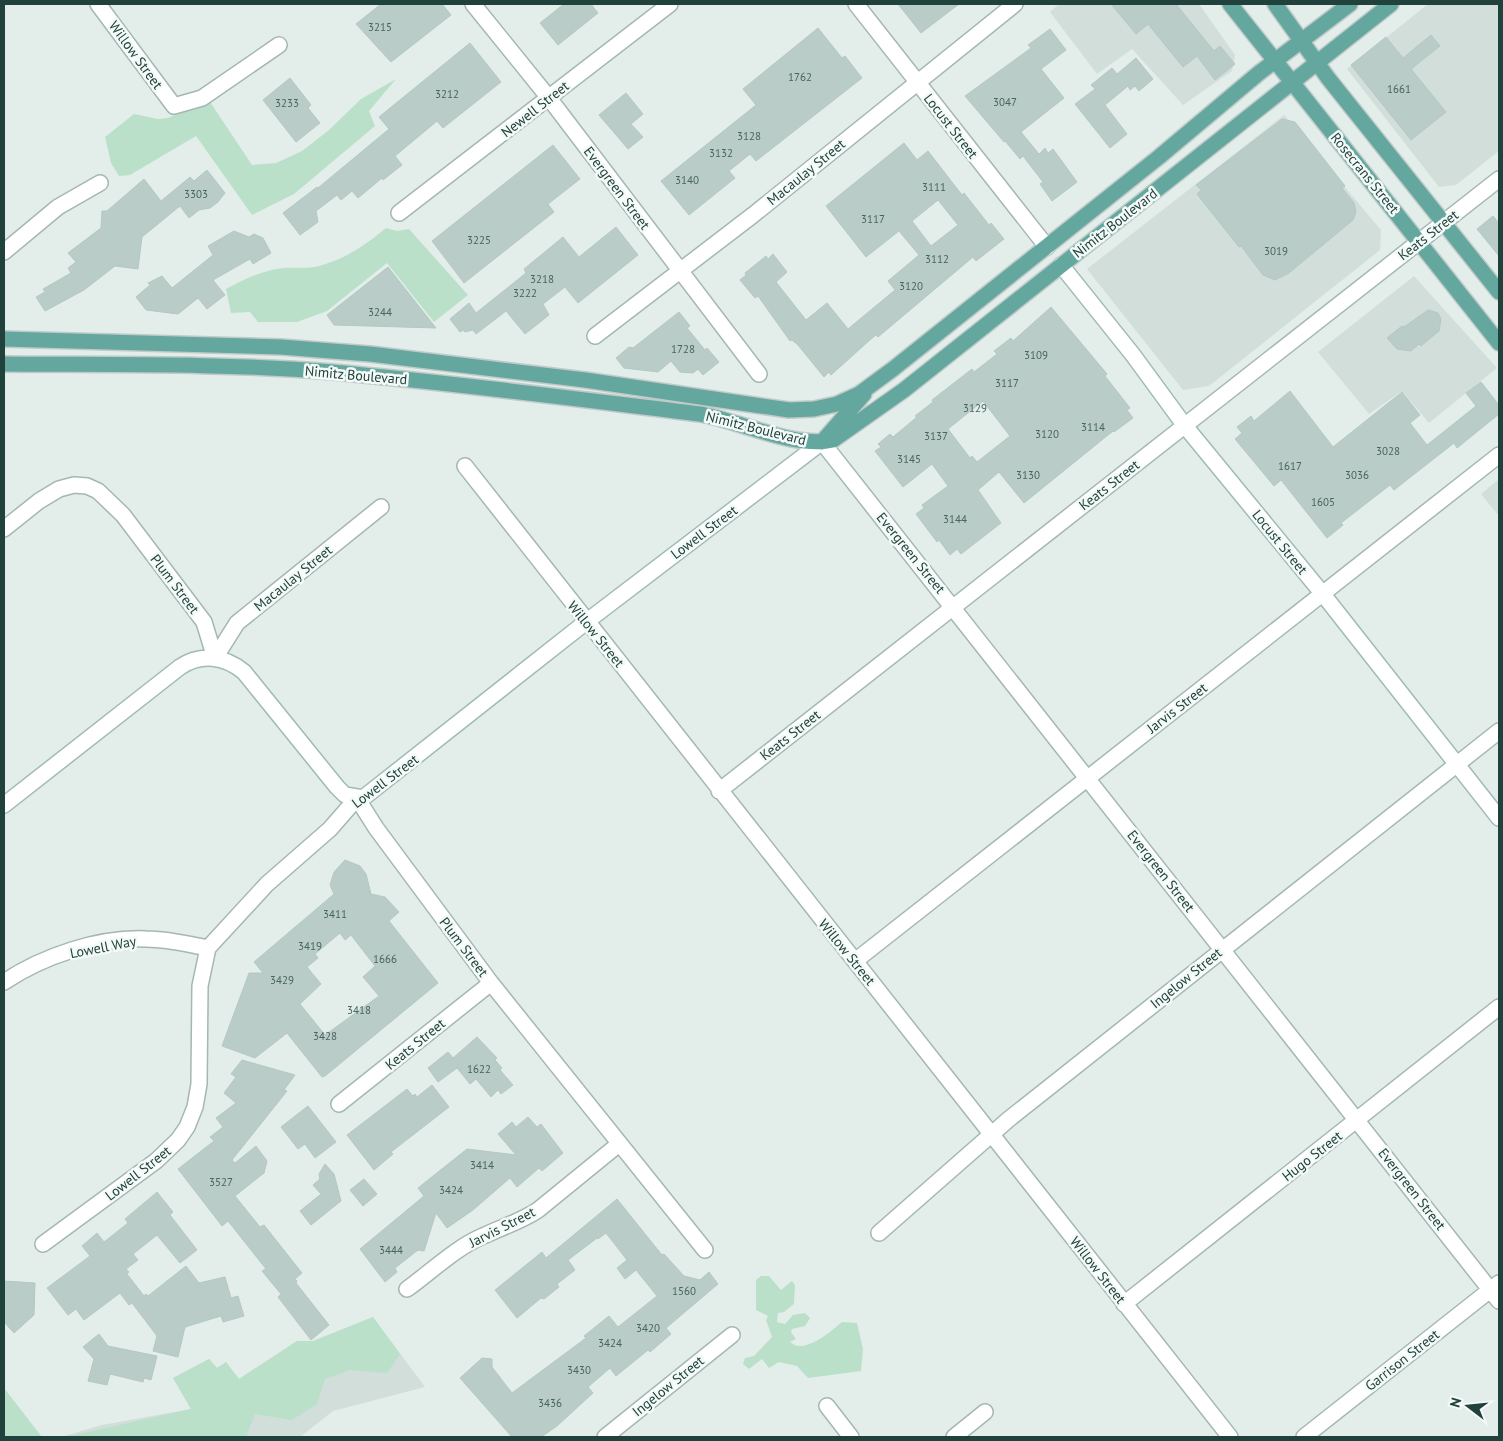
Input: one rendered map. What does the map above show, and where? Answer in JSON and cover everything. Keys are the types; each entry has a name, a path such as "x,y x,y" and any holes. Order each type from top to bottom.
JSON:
{"main road":[{"name":"Rosecrans Street","path":"1230,4 1499,343"},
{"path":"1275,4 1318,63 1499,292"},
{"name":"Nimitz Boulevard","path":"4,339 281,347 370,354 584,380 788,410 814,409 837,404 859,394 873,384 1047,247 1275,60 1350,4"},
{"name":"Nimitz Boulevard","path":"4,364 234,367 350,374 700,414 790,439 822,442 839,437 874,413 1294,83 1391,4"},
{"path":"822,442 873,384"}],"street":[{"name":"Willow Street","path":"98,4 174,106 202,98 279,45"},
{"name":"Evergreen Street","path":"473,4 549,98 759,374"},
{"name":"Newell Street","path":"399,213 670,4"},
{"name":"Locust Street","path":"856,4 1047,247"},
{"name":"Macaulay Street","path":"595,336 753,214 1015,4"},
{"name":"Keats Street","path":"718,791 1499,179"},
{"path":"4,252 58,207 100,183"},
{"name":"Locust Street","path":"1061,266 1133,355 1185,426 1322,593 1499,818"},
{"name":"Evergreen Street","path":"822,442 1358,1121 1496,1292"},
{"name":"Lowell Street","path":"43,1244 156,1161 178,1140 187,1128 195,1107 199,1084 200,986 208,948 267,884 330,829 357,798 368,796 586,622 822,442"},
{"name":"Jarvis Street","path":"855,962 1499,455"},
{"name":"Willow Street","path":"464,466 718,791 992,1134 1230,1437"},
{"name":"Plum Street","path":"4,529 49,494 74,485 87,486 98,491 123,515 204,622 215,658 233,664 244,672 337,788 345,795 357,798 376,828 490,984 705,1250"},
{"name":"Macaulay Street","path":"215,658 237,623 381,507"},
{"path":"4,805 180,667 195,659 215,658"},
{"name":"Ingelow Street","path":"879,1233 992,1134 1499,731"},
{"name":"Lowell Way","path":"4,982 49,959 112,942 157,939 208,948"},
{"name":"Keats Street","path":"339,1104 490,984"},
{"name":"Hugo Street","path":"1124,1304 1358,1121 1499,1007"},
{"name":"Jarvis Street","path":"407,1289 464,1247 531,1215 619,1144"},
{"name":"Garrison Street","path":"1304,1437 1496,1292"},
{"name":"Ingelow Street","path":"605,1437 732,1335"},
{"path":"827,1406 851,1437"},
{"path":"954,1437 985,1412"}],"shaded area":[{"path":"1059,4 1199,4 1235,55 1232,71 1183,105 1132,49 1097,74 1050,12"},
{"path":"1428,4 1499,4 1499,151 1456,185 1439,187 1347,69"},
{"path":"1284,115 1381,230 1380,250 1209,386 1183,390 1087,269"},
{"path":"1414,276 1497,368 1429,423 1402,391 1369,414 1318,352"},
{"path":"1499,479 1499,516 1481,494"},
{"path":"373,1317 425,1387 333,1411 300,1437 61,1437 102,1425 191,1409 173,1378 209,1359 217,1368 226,1362 239,1379 297,1341 313,1341"}],"green space":[{"path":"396,79 369,111 375,126 294,194 252,215 196,136 130,175 119,176 111,163 105,137 134,114 158,119 168,118 208,99 252,165 276,163 302,151 329,130 361,99"},
{"path":"386,228 397,231 409,229 468,295 434,322 387,263 327,311 297,322 258,322 250,312 231,313 226,289 261,273 284,268 315,267 338,260 355,251"},
{"path":"761,1276 769,1276 781,1290 792,1281 795,1285 794,1304 784,1312 778,1313 777,1322 785,1324 793,1315 805,1313 810,1318 805,1326 792,1329 791,1332 796,1339 790,1342 796,1345 802,1346 817,1341 842,1322 857,1323 863,1349 861,1371 808,1378 797,1366 779,1362 769,1368 762,1359 749,1369 743,1364 745,1358 754,1356 772,1337 766,1320 768,1316 756,1310 756,1280"},
{"path":"373,1317 400,1354 387,1373 350,1370 325,1379 317,1404 292,1420 255,1414 246,1437 66,1437 191,1409 173,1378 209,1359 217,1368 226,1362 239,1379 297,1341 313,1341"},
{"path":"4,1388 42,1437 4,1437"}],"building":[{"path":"381,4 442,4 451,15 391,62 356,24"},
{"path":"564,4 591,4 598,13 558,45 540,23"},
{"path":"898,4 959,4 921,33"},
{"path":"1111,4 1176,4 1214,51 1220,46 1235,64 1215,80 1197,56 1183,67 1148,24 1136,34"},
{"path":"818,28 842,58 845,56 862,78 756,161 750,154 729,171 735,178 689,215 661,181 756,105 743,89"},
{"path":"1050,29 1066,50 1041,69 1064,98 1021,132 1039,154 1045,148 1048,153 1053,149 1077,182 1052,201 1040,184 1043,182 1023,156 1020,159 965,96 1031,48 1028,45"},
{"path":"1431,35 1440,46 1411,69 1446,112 1411,140 1351,65 1386,37 1403,58"},
{"path":"470,43 501,82 443,128 437,121 395,156 402,165 383,180 382,178 358,198 352,191 341,200 337,195 316,211 318,222 300,235 283,213 318,188 389,129 379,117"},
{"path":"1136,58 1153,79 1139,91 1135,86 1130,90 1128,86 1105,105 1127,134 1110,148 1075,104 1095,89 1091,85 1112,68 1117,74"},
{"path":"290,78 311,105 308,108 320,123 296,142 263,100"},
{"path":"626,93 643,114 631,124 643,137 628,149 599,115"},
{"path":"1282,119 1295,122 1345,186 1342,188 1354,203 1356,212 1353,220 1289,273 1275,280 1263,275 1241,246 1239,247 1197,194 1201,190 1196,185"},
{"path":"904,143 917,160 928,151 962,195 964,193 989,225 991,223 1004,239 976,261 973,257 878,337 876,335 871,339 831,375 829,372 824,377 798,345 792,340 790,341 758,296 755,298 740,280 746,275 745,273 766,256 768,259 773,254 787,272 776,282 806,320 827,303 848,329 895,290 888,281 919,255 899,231 866,257 826,206","holes":["938,200 958,225 931,246 912,221"]},
{"path":"553,145 580,179 548,204 554,212 464,283 432,241"},
{"path":"207,170 225,193 218,202 210,208 199,210 189,218 180,206 142,237 138,269 115,266 84,290 45,311 36,297 45,292 43,289 71,273 68,268 76,262 68,253 101,228 102,211 107,211 144,179 161,201 190,177 194,181"},
{"path":"1493,216 1499,223 1499,256 1477,229"},
{"path":"616,227 638,255 578,303 565,287 543,304 549,315 525,334 506,311 476,334 473,330 465,332 463,330 460,332 450,319 469,303 476,313 526,273 524,269 563,237 579,257"},
{"path":"234,231 249,237 254,234 263,238 271,253 253,264 250,259 213,280 225,295 207,309 198,298 178,314 146,310 136,297 150,285 148,283 162,276 172,288 213,255 208,246"},
{"path":"388,267 436,328 334,325 327,315"},
{"path":"1051,307 1107,374 1105,376 1130,408 1127,410 1133,418 1113,431 1024,503 999,472 978,490 1001,523 961,554 957,549 950,555 939,540 937,542 916,514 924,508 922,505 948,486 932,464 903,487 875,451 881,447 878,444 890,434 893,437 933,402 932,400 972,369 974,372 997,354 994,351 1011,338 1013,341","holes":["983,401 1010,436 977,462 972,456 970,458 948,429"]},
{"path":"1428,310 1438,313 1441,319 1439,331 1421,346 1419,344 1411,351 1397,349 1387,338"},
{"path":"679,312 690,326 687,328 705,350 707,348 719,362 703,375 698,369 693,373 680,372 671,361 658,372 624,368 616,358 629,347 633,348"},
{"path":"1481,382 1499,405 1499,414 1457,448 1454,443 1394,490 1390,485 1341,523 1343,525 1327,538 1281,480 1274,486 1235,439 1242,433 1237,427 1251,416 1254,421 1290,391 1333,447 1402,392 1420,415 1410,423 1427,445 1476,406 1466,393"},
{"path":"345,860 360,866 366,874 371,894 385,897 399,912 389,921 438,983 322,1077 287,1033 255,1058 222,1046 249,973 263,973 254,962 334,894 330,885 334,872","holes":["340,933 345,940 351,935 375,966 363,977 379,996 325,1035 300,1004 321,984 307,967 318,958 315,954"]},
{"path":"477,1037 497,1058 495,1060 502,1068 500,1070 513,1085 501,1094 498,1090 491,1097 476,1079 470,1084 457,1068 438,1082 428,1068 448,1052 453,1058"},
{"path":"242,1060 295,1075 284,1090 287,1091 232,1160 235,1163 256,1146 267,1161 264,1173 235,1196 260,1227 264,1225 302,1273 295,1279 296,1283 329,1325 311,1340 278,1297 281,1294 262,1271 266,1269 228,1221 222,1226 178,1169 214,1141 210,1137 223,1127 216,1118 236,1103 224,1093 236,1077 231,1074"},
{"path":"432,1085 449,1107 391,1152 393,1154 374,1170 347,1135 407,1089 413,1096 415,1094 417,1097"},
{"path":"308,1106 336,1142 315,1158 305,1144 298,1149 281,1127"},
{"path":"528,1117 537,1127 541,1124 563,1153 542,1171 539,1168 517,1187 510,1178 473,1210 447,1228 436,1213 424,1251 418,1250 395,1268 397,1272 385,1282 360,1249 424,1196 418,1188 467,1149 516,1155 498,1134 512,1122 516,1127"},
{"path":"325,1164 334,1174 341,1201 311,1225 300,1211 321,1194 313,1185 320,1179 319,1174"},
{"path":"364,1179 377,1194 363,1206 350,1190"},
{"path":"157,1192 173,1212 170,1215 197,1250 180,1263 157,1235 133,1254 138,1260 126,1269 129,1272 127,1274 144,1296 146,1294 148,1296 186,1266 199,1283 225,1277 231,1298 238,1296 244,1316 223,1322 221,1316 185,1327 178,1357 153,1351 157,1336 132,1303 129,1305 120,1293 84,1320 76,1309 68,1315 47,1288 90,1256 82,1246 97,1233 104,1242 128,1223 125,1219"},
{"path":"617,1199 662,1255 664,1254 684,1276 700,1280 709,1272 718,1284 666,1328 671,1334 650,1352 648,1350 616,1376 610,1368 588,1387 593,1393 557,1426 541,1437 512,1437 460,1378 482,1358 492,1359 492,1367 512,1393 586,1338 584,1336 609,1316 618,1327 657,1296 636,1270 625,1279 617,1268 627,1260 606,1233 568,1260 575,1270 557,1284 559,1287 544,1299 541,1298 517,1318 495,1290 542,1252 546,1258"},
{"path":"4,1281 35,1283 34,1315 14,1333 4,1322"},
{"path":"99,1334 108,1346 157,1356 151,1380 144,1378 143,1382 110,1374 107,1385 88,1381 94,1359 83,1347"}]}
